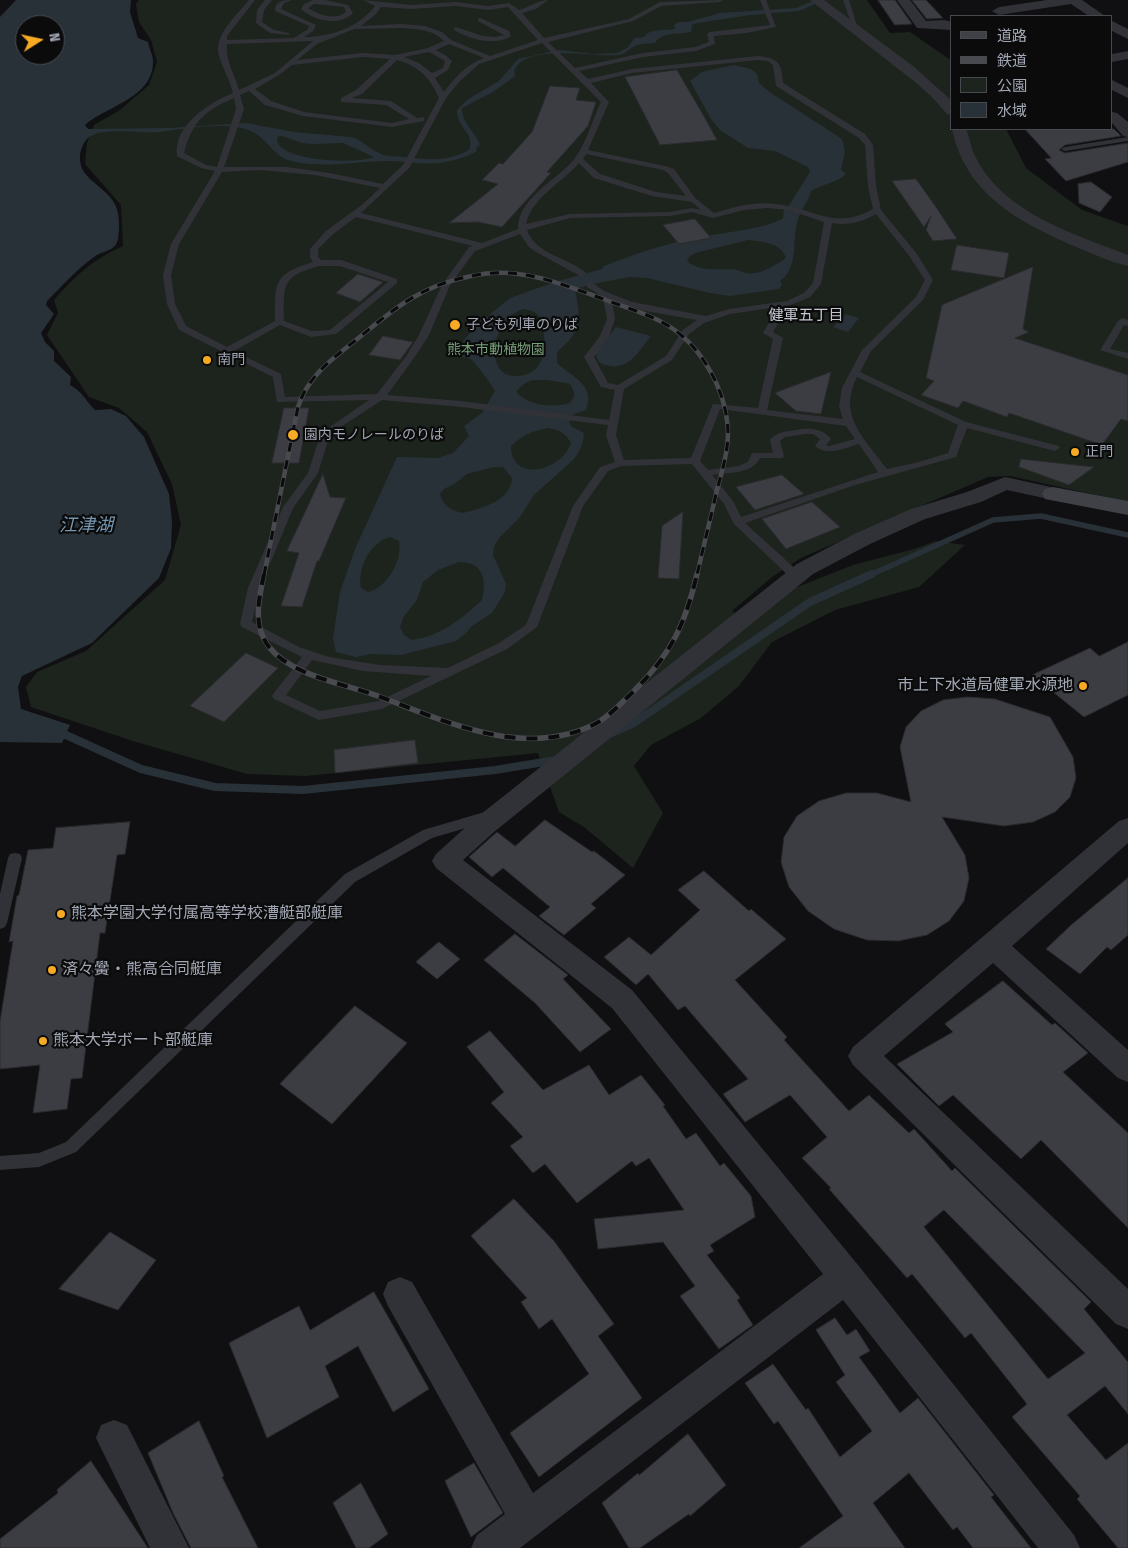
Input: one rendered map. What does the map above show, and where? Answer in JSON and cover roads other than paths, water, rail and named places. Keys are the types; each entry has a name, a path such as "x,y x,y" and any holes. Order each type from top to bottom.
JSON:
{"street":[{"path":"816,0 856,28 937,93 950,109"},
{"path":"904,0 922,24 950,26"},
{"path":"999,11 1073,0 1096,15"},
{"path":"1113,26 1128,35"},
{"path":"1113,58 1128,55"},
{"path":"1113,117 1123,125 1128,133"},
{"path":"959,130 967,157 975,170 1006,203 1052,229 1128,261"},
{"path":"1061,1548 622,999 445,861 502,812 805,569 909,518 974,497 1005,483 1128,508"},
{"path":"1128,828 1118,849 993,946 863,1056 1128,1312"},
{"path":"993,946 1128,1069"},
{"path":"400,1294 512,1537 846,1277"},
{"path":"114,1438 170,1548"}],"lane":[{"path":"252,0 224,36 222,55 233,79 240,109 219,171 175,244 168,275 171,304 182,328 278,376 280,400 380,397 461,404 612,423"},
{"path":"289,0 282,2 277,10 313,25 312,30 297,39"},
{"path":"342,5 352,0"},
{"path":"366,0 379,5 411,7 456,4 488,8 509,5 518,12 542,41 605,102 581,155 532,202 521,223 521,230 539,252 553,260 576,268 582,274"},
{"path":"407,0 431,0 441,5"},
{"path":"518,12 534,8 545,0"},
{"path":"318,263 314,257 314,248 329,233 355,214 386,187 406,165 443,98 456,80 477,63 542,41 632,20 660,2 720,0"},
{"path":"574,70 643,55 696,49 713,43 710,34 774,26 763,0"},
{"path":"846,0 856,28"},
{"path":"305,8 306,5 314,2 325,2 346,6 350,13 346,16 330,20 312,14 305,8 279,7 266,2 258,16 259,24 276,33 306,33"},
{"path":"379,5 374,14 352,28 314,44 277,74 213,103 187,131 181,144 180,154 189,161 219,171 271,168 332,175 386,187"},
{"path":"425,28 427,16 441,5"},
{"path":"456,29 487,40 499,41 508,36 507,32 477,22 486,16 488,8"},
{"path":"335,19 338,27 344,32"},
{"path":"352,28 400,26 425,28 440,33 448,41 490,59"},
{"path":"440,33 465,26"},
{"path":"224,42 328,38"},
{"path":"291,63 335,56 396,57 430,50 448,41"},
{"path":"430,50 443,56 449,62 446,69 431,77"},
{"path":"396,57 414,63 431,77 443,98"},
{"path":"396,57 359,92 344,100 388,103 416,120"},
{"path":"586,82 632,71 704,62 758,58 770,59 776,64 779,72 779,84 862,136 869,145 872,186 877,210 914,256 929,280 920,298 867,350 847,388 844,406 849,423 884,473"},
{"path":"249,88 268,103 303,114 392,125 432,118"},
{"path":"1065,149 1128,139"},
{"path":"581,155 597,176 655,194 691,200 713,216"},
{"path":"581,155 665,168 671,171 690,195 691,200"},
{"path":"449,672 400,672 367,668 310,656 246,624 254,588 288,507 313,473 326,433 380,397 411,356 424,335 446,285 472,249 529,226 570,216 670,214 692,210 713,216 739,208 774,205 802,211 828,222 864,219 877,210"},
{"path":"355,214 481,245"},
{"path":"607,295 611,319 604,336 589,357 604,385 620,388 669,358 686,332 706,319 729,312 786,303 807,295 817,284 828,222"},
{"path":"227,351 279,322 311,334 333,332 394,280 341,263 318,263 300,268 285,275 280,288 279,322"},
{"path":"590,285 607,295 648,308 706,319"},
{"path":"762,412 778,338 768,332 786,303"},
{"path":"1128,323 1122,321 1105,350 1128,356"},
{"path":"856,373 962,424 1055,448"},
{"path":"620,388 611,435 620,463"},
{"path":"695,461 716,406 849,423"},
{"path":"738,522 884,473 922,466 952,455 962,424"},
{"path":"705,474 718,470 740,470 752,464 756,455 778,456 775,440 783,434 793,436 804,430 820,433 826,439 820,446 828,449 861,441"},
{"path":"310,656 278,696 319,716 382,705 503,646 530,627 578,506 604,469 620,463 695,461"},
{"path":"695,461 729,503 738,522 796,576"},
{"path":"0,1163 40,1160 71,1147 350,878 428,834 502,812"},
{"path":"0,923 15,858"}],"water":[{"name":"江津湖","path":"16,0 131,0 130,12 138,38 148,42 152,56 151,74 146,84 127,100 85,125 88,129 169,128 246,123 294,132 351,137 387,156 437,159 453,157 469,150 470,139 459,121 457,110 468,99 499,81 518,59 559,50 594,54 617,53 627,48 635,38 644,37 654,31 675,29 674,25 678,22 688,22 720,13 796,8 815,0 825,0 799,11 751,15 697,23 692,25 691,32 666,35 655,43 637,45 619,55 560,53 531,57 521,62 514,71 515,76 493,92 462,108 464,118 480,145 476,148 477,151 462,158 449,161 431,164 389,161 328,165 303,163 284,158 263,139 250,131 242,128 221,126 159,132 111,131 94,134 88,138 80,154 82,169 115,204 119,218 118,239 109,250 87,262 47,301 46,305 54,314 41,333 45,342 54,351 54,361 71,377 70,385 95,410 111,409 126,416 144,437 169,494 172,521 171,548 159,578 92,643 22,676 18,687 21,709 70,725 62,743 0,742 0,17","holes":["282,136 302,143 343,143 374,157 338,161 306,157 282,148 277,141 277,137"]},
{"path":"734,65 751,69 757,74 759,83 771,93 842,139 845,151 841,170 846,174 811,191 798,219 793,261 786,275 780,281 782,285 779,289 730,296 647,278 629,277 575,289 579,315 577,327 569,340 557,353 557,363 581,382 588,394 586,410 572,415 569,423 572,427 584,433 583,441 573,460 534,495 520,517 499,538 494,547 493,555 506,584 505,592 492,613 472,626 456,641 401,655 371,654 356,657 336,652 333,638 340,592 355,549 397,457 438,458 453,453 469,436 464,426 482,413 495,391 472,360 452,354 476,326 510,298 555,282 602,269 604,266 614,262 667,245 698,237 766,225 783,218 784,209 788,207 810,172 808,167 775,151 748,148 720,130 711,119 690,81 702,72","holes":["748,240 765,242 775,246 784,253 786,258 767,269 751,274 734,269 697,267 687,261 695,253","524,309 535,313 541,320 544,337 541,361 532,372 525,375 511,376 502,372 496,360 496,342 503,325 516,312","533,380 547,380 570,384 574,394 570,403 549,405 533,403 526,400 516,391 525,383","548,428 562,432 571,443 566,453 557,461 537,469 527,469 519,465 513,458 511,446 524,436","494,467 503,467 512,478 507,492 501,498 487,506 463,513 448,507 441,498 440,494 444,489 467,474","390,537 399,541 399,556 387,579 381,585 368,592 361,588 361,573 367,557 376,544","459,562 467,563 478,568 481,573 484,585 482,600 450,626 432,635 412,640 404,635 400,627 404,616 417,600 423,582 438,570"]},
{"path":"846,314 859,318 848,332 833,327"},
{"path":"616,327 651,336 637,354 626,363 620,366 605,365 598,360 596,353"}],"waterway":[{"path":"870,575 993,520 1041,516 1128,535"},
{"path":"612,733 634,723 810,602 872,574"},
{"path":"57,733 66,735 141,769 215,787 303,790 495,770 556,760"}],"railway":[{"path":"264,575 298,407 302,396 314,377 330,361 382,319 420,293 450,281 503,273 521,274 558,283 664,323 690,343 712,373 725,408 728,439 697,575"},
{"path":"264,574 258,612 260,630 269,647 291,665 320,678 484,733 511,737 539,738 566,735 593,725 609,714 634,691 658,664 675,638 682,624 697,574"}],"place":[{"name":"子ども列車のりば","path":"455,325"},
{"name":"南門","path":"207,360"},
{"name":"園内モノレールのりば","path":"293,435"},
{"name":"正門","path":"1075,452"},
{"name":"市上下水道局健軍水源地","path":"1083,686"},
{"name":"熊本学園大学付属高等学校漕艇部艇庫","path":"61,914"},
{"name":"済々黌・熊高合同艇庫","path":"52,970"},
{"name":"熊本大学ボート部艇庫","path":"43,1041"}],"district":[{"name":"健軍五丁目","path":"806,316"}],"park label":[{"name":"熊本市動植物園","path":"496,350"}]}
